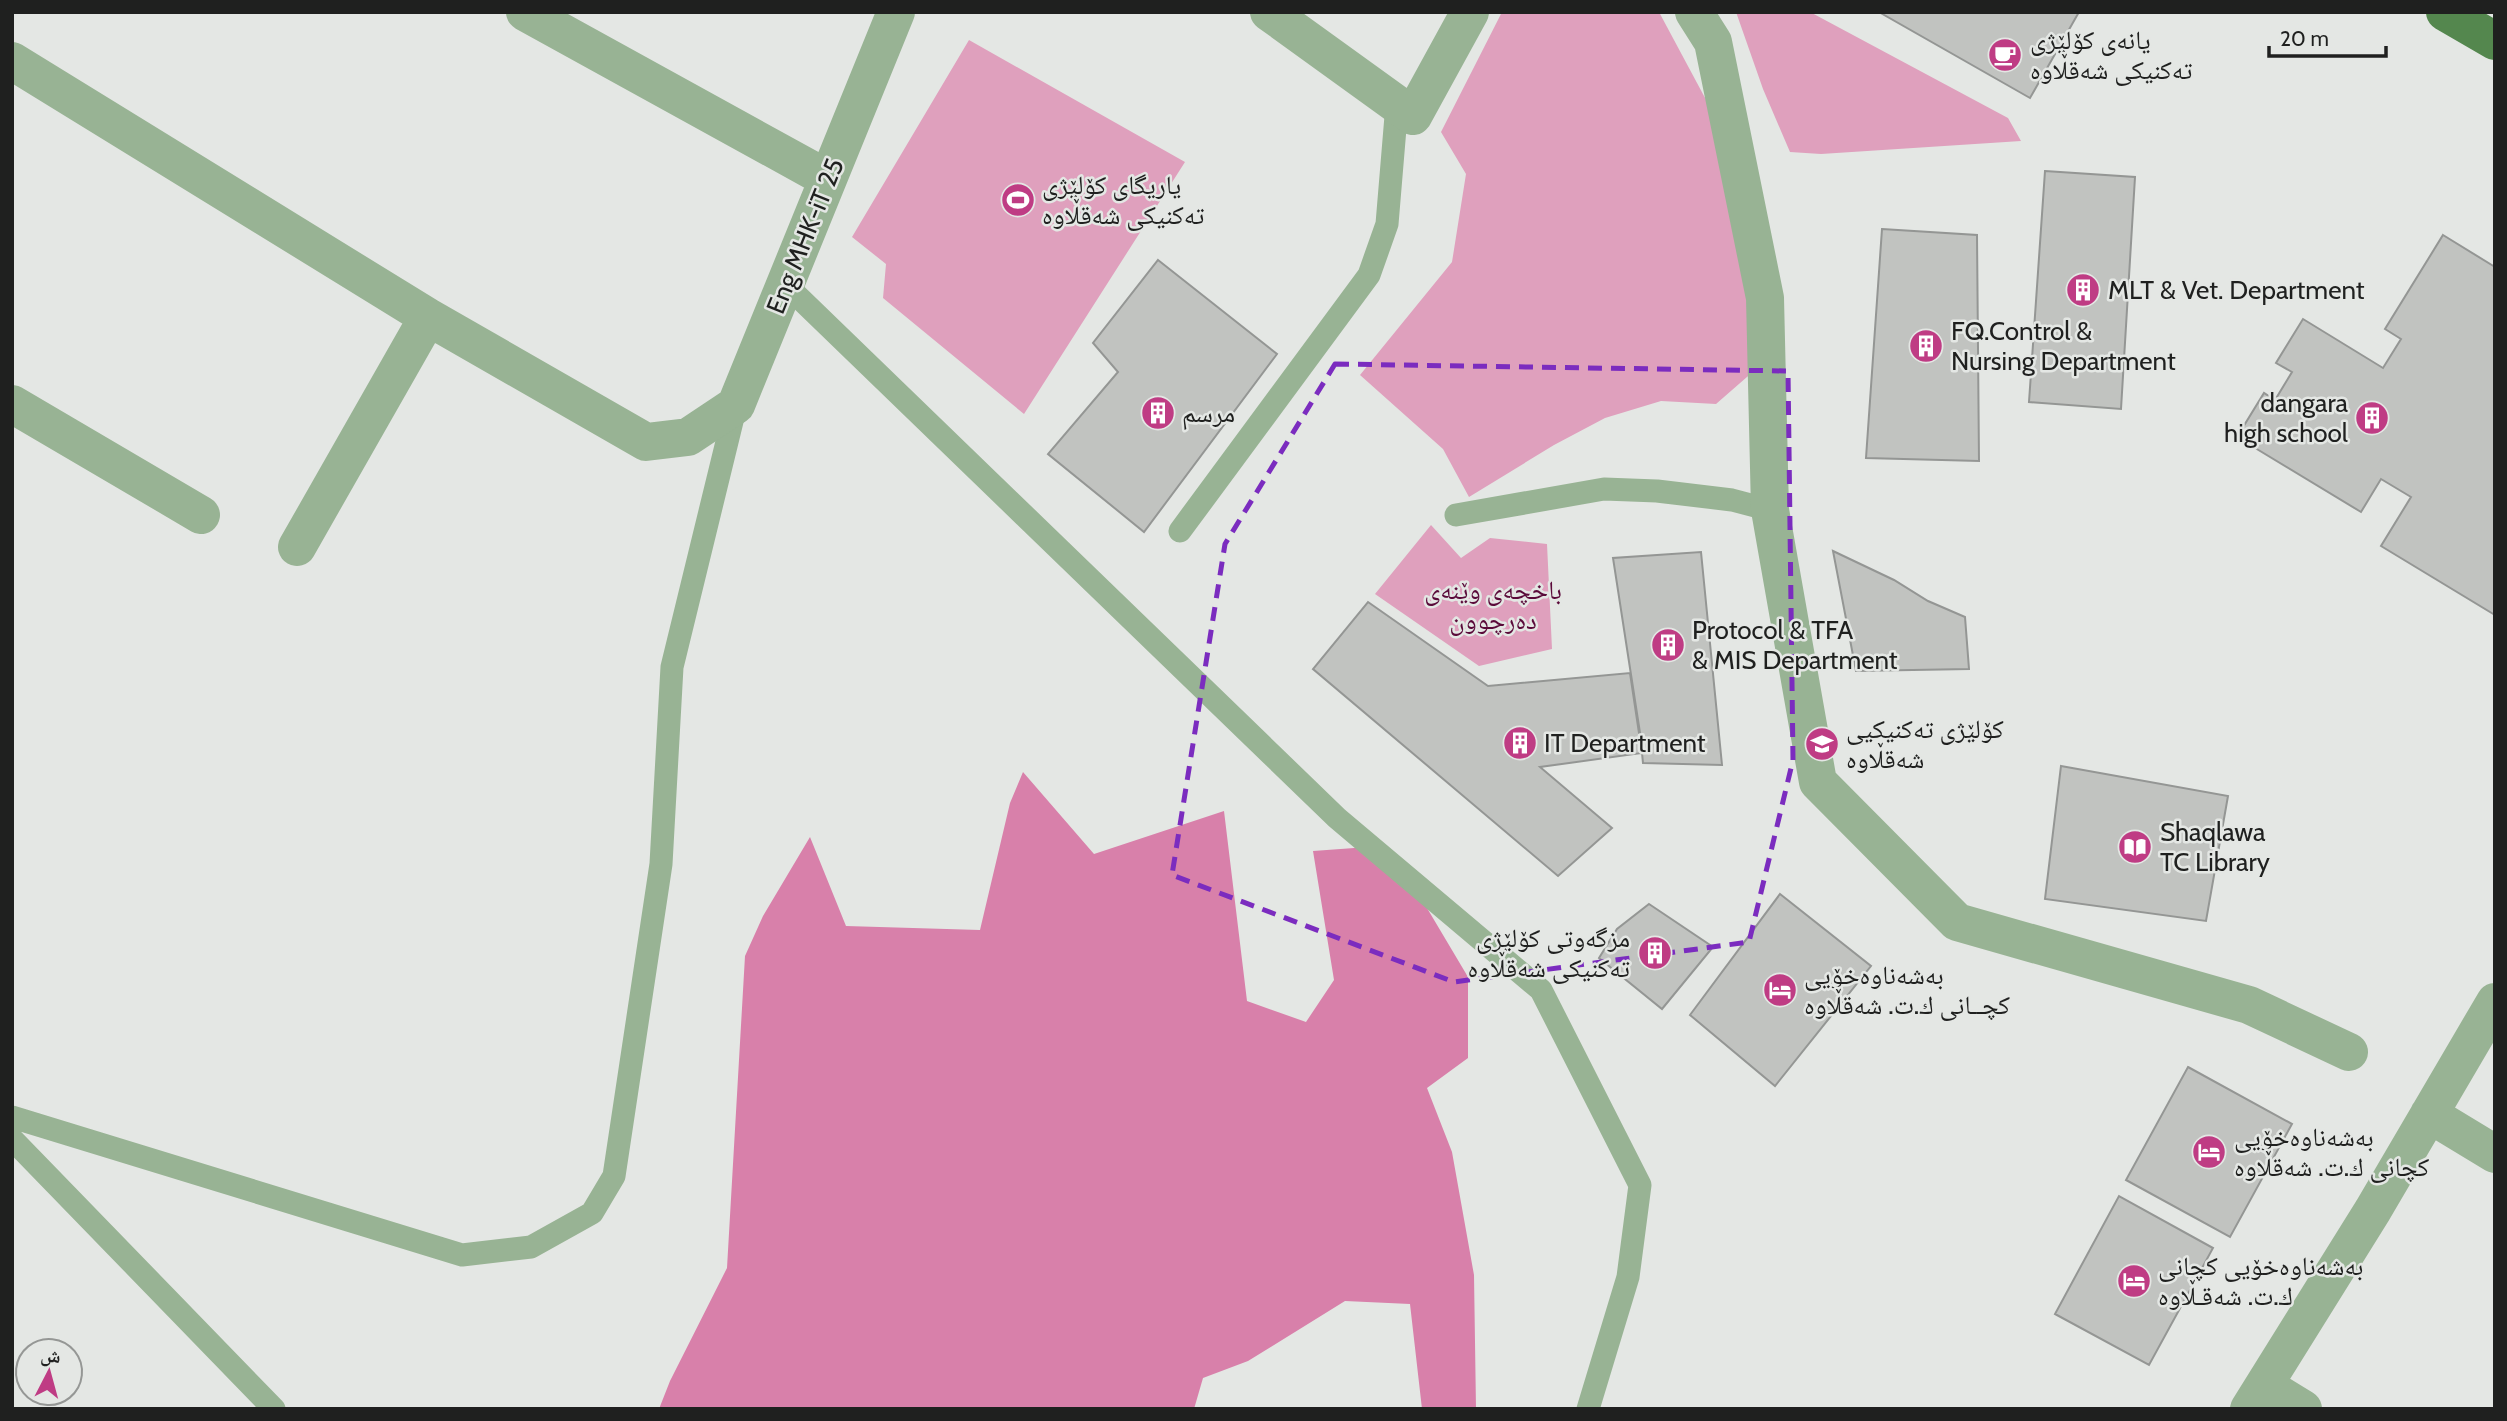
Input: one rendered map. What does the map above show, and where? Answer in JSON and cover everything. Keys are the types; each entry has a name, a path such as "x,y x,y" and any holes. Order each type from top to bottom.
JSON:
{"main road":[{"path":"2445,12 2495,41"}],"street":[{"path":"525,12 828,179"},
{"name":"Eng MHK-iT 25","path":"736,405 896,12"},
{"path":"1269,12 1413,116 1470,12"},
{"path":"1694,12 1713,42 1765,299 1770,510 1818,782 1957,922 2249,1005 2349,1052"},
{"path":"12,61 428,317 646,442 688,438 736,405"},
{"path":"297,547 428,317"},
{"path":"12,404 201,515"},
{"path":"2303,1409 2256,1397 2373,1210 2495,1002"},
{"path":"2429,1114 2495,1154"}],"lane":[{"path":"1180,531 1369,275 1387,224 1397,104"},
{"path":"785,284 1337,818 1541,989 1640,1185 1628,1277 1588,1409"},
{"path":"12,1117 462,1255 531,1247 592,1213 614,1176 659,877 673,667 736,405"},
{"path":"1456,515 1604,489 1657,491 1732,500 1770,510"},
{"path":"12,1139 274,1409"}],"highlighted area":[{"path":"1335,364 1788,371 1793,760 1749,942 1454,982 1172,875 1225,544"}],"green space":[{"path":"1502,12 1659,12 1719,124 1739,195 1755,370 1716,404 1661,401 1605,418 1554,445 1469,497 1443,449 1360,375 1452,262 1466,174 1441,132"},
{"path":"1736,12 1810,12 2008,118 2021,141 1821,154 1790,152 1763,89"},
{"name":"یاریگای کۆلێژی تەکنیکی شەقڵاوە","path":"969,40 1185,162 1024,414 883,298 886,264 852,237"},
{"name":"باخچەی وێنەی دەرچوون","path":"1431,525 1461,558 1490,538 1547,544 1552,649 1479,666 1375,594"}],"shaded area":[{"path":"1023,772 1094,854 1224,811 1247,1001 1306,1022 1334,980 1313,851 1368,847 1424,903 1468,977 1468,1058 1427,1088 1452,1152 1474,1275 1476,1409 1422,1409 1410,1304 1345,1301 1248,1361 1203,1378 1194,1409 659,1409 670,1381 727,1268 745,956 763,916 810,837 846,926 980,930 1010,803"}],"building":[{"name":"یانەی کۆلێژی تەکنیکی شەقڵاوە","path":"1879,12 2079,12 2030,98"},
{"name":"MLT & Vet. Department","path":"2045,171 2135,177 2121,409 2029,402"},
{"name":"FQ.Control & Nursing Department","path":"1882,229 1977,235 1979,461 1866,458"},
{"name":"dangara high school","path":"2443,235 2495,267 2495,615 2381,546 2411,497 2381,479 2361,512 2237,437 2264,393 2275,400 2292,372 2276,363 2303,319 2383,368 2401,339 2385,329"},
{"name":"مرسم","path":"1158,260 1277,354 1144,532 1048,454 1118,372 1093,343"},
{"path":"1833,551 1894,580 1928,601 1965,617 1969,669 1856,671"},
{"name":"Protocol & TFA & MIS Department","path":"1701,552 1722,765 1643,763 1613,558"},
{"name":"IT Department","path":"1368,602 1488,686 1630,673 1642,753 1540,767 1612,828 1558,876 1313,669"},
{"name":"Shaqlawa TC Library","path":"2061,766 2228,796 2206,921 2045,899"},
{"name":"بەشەناوەخۆیی کچــانی ك.ت. شەقڵاوە","path":"1780,894 1871,966 1775,1086 1690,1015"},
{"name":"مزگەوتی کۆلێژی تەکنیکی شەقڵاوە","path":"1649,904 1713,947 1662,1009 1599,958 1617,929"},
{"name":"بەشەناوەخۆیی کچانی ك.ت. شەقڵاوە","path":"2188,1067 2292,1124 2230,1237 2126,1180"},
{"name":"بەشەناوەخۆیی کچانی ك.ت. شەقـڵاوە","path":"2119,1196 2213,1248 2149,1365 2055,1314"}],"place":[{"name":"یانەی کۆلێژی تەکنیکی شەقڵاوە","path":"2005,55"},
{"name":"یاریگای کۆلێژی تەکنیکی شەقڵاوە","path":"1018,200"},
{"name":"MLT & Vet. Department","path":"2083,290"},
{"name":"FQ.Control & Nursing Department","path":"1926,346"},
{"name":"مرسم","path":"1158,413"},
{"name":"dangara high school","path":"2372,418"},
{"name":"Protocol & TFA & MIS Department","path":"1668,645"},
{"name":"IT Department","path":"1520,743"},
{"name":"کۆلێژی تەکنیکیی شەقڵاوە","path":"1822,744"},
{"name":"Shaqlawa TC Library","path":"2135,847"},
{"name":"مزگەوتی کۆلێژی تەکنیکی شەقڵاوە","path":"1655,953"},
{"name":"بەشەناوەخۆیی کچــانی ك.ت. شەقڵاوە","path":"1780,990"},
{"name":"بەشەناوەخۆیی کچانی ك.ت. شەقڵاوە","path":"2209,1152"},
{"name":"بەشەناوەخۆیی کچانی ك.ت. شەقـڵاوە","path":"2134,1281"}]}
